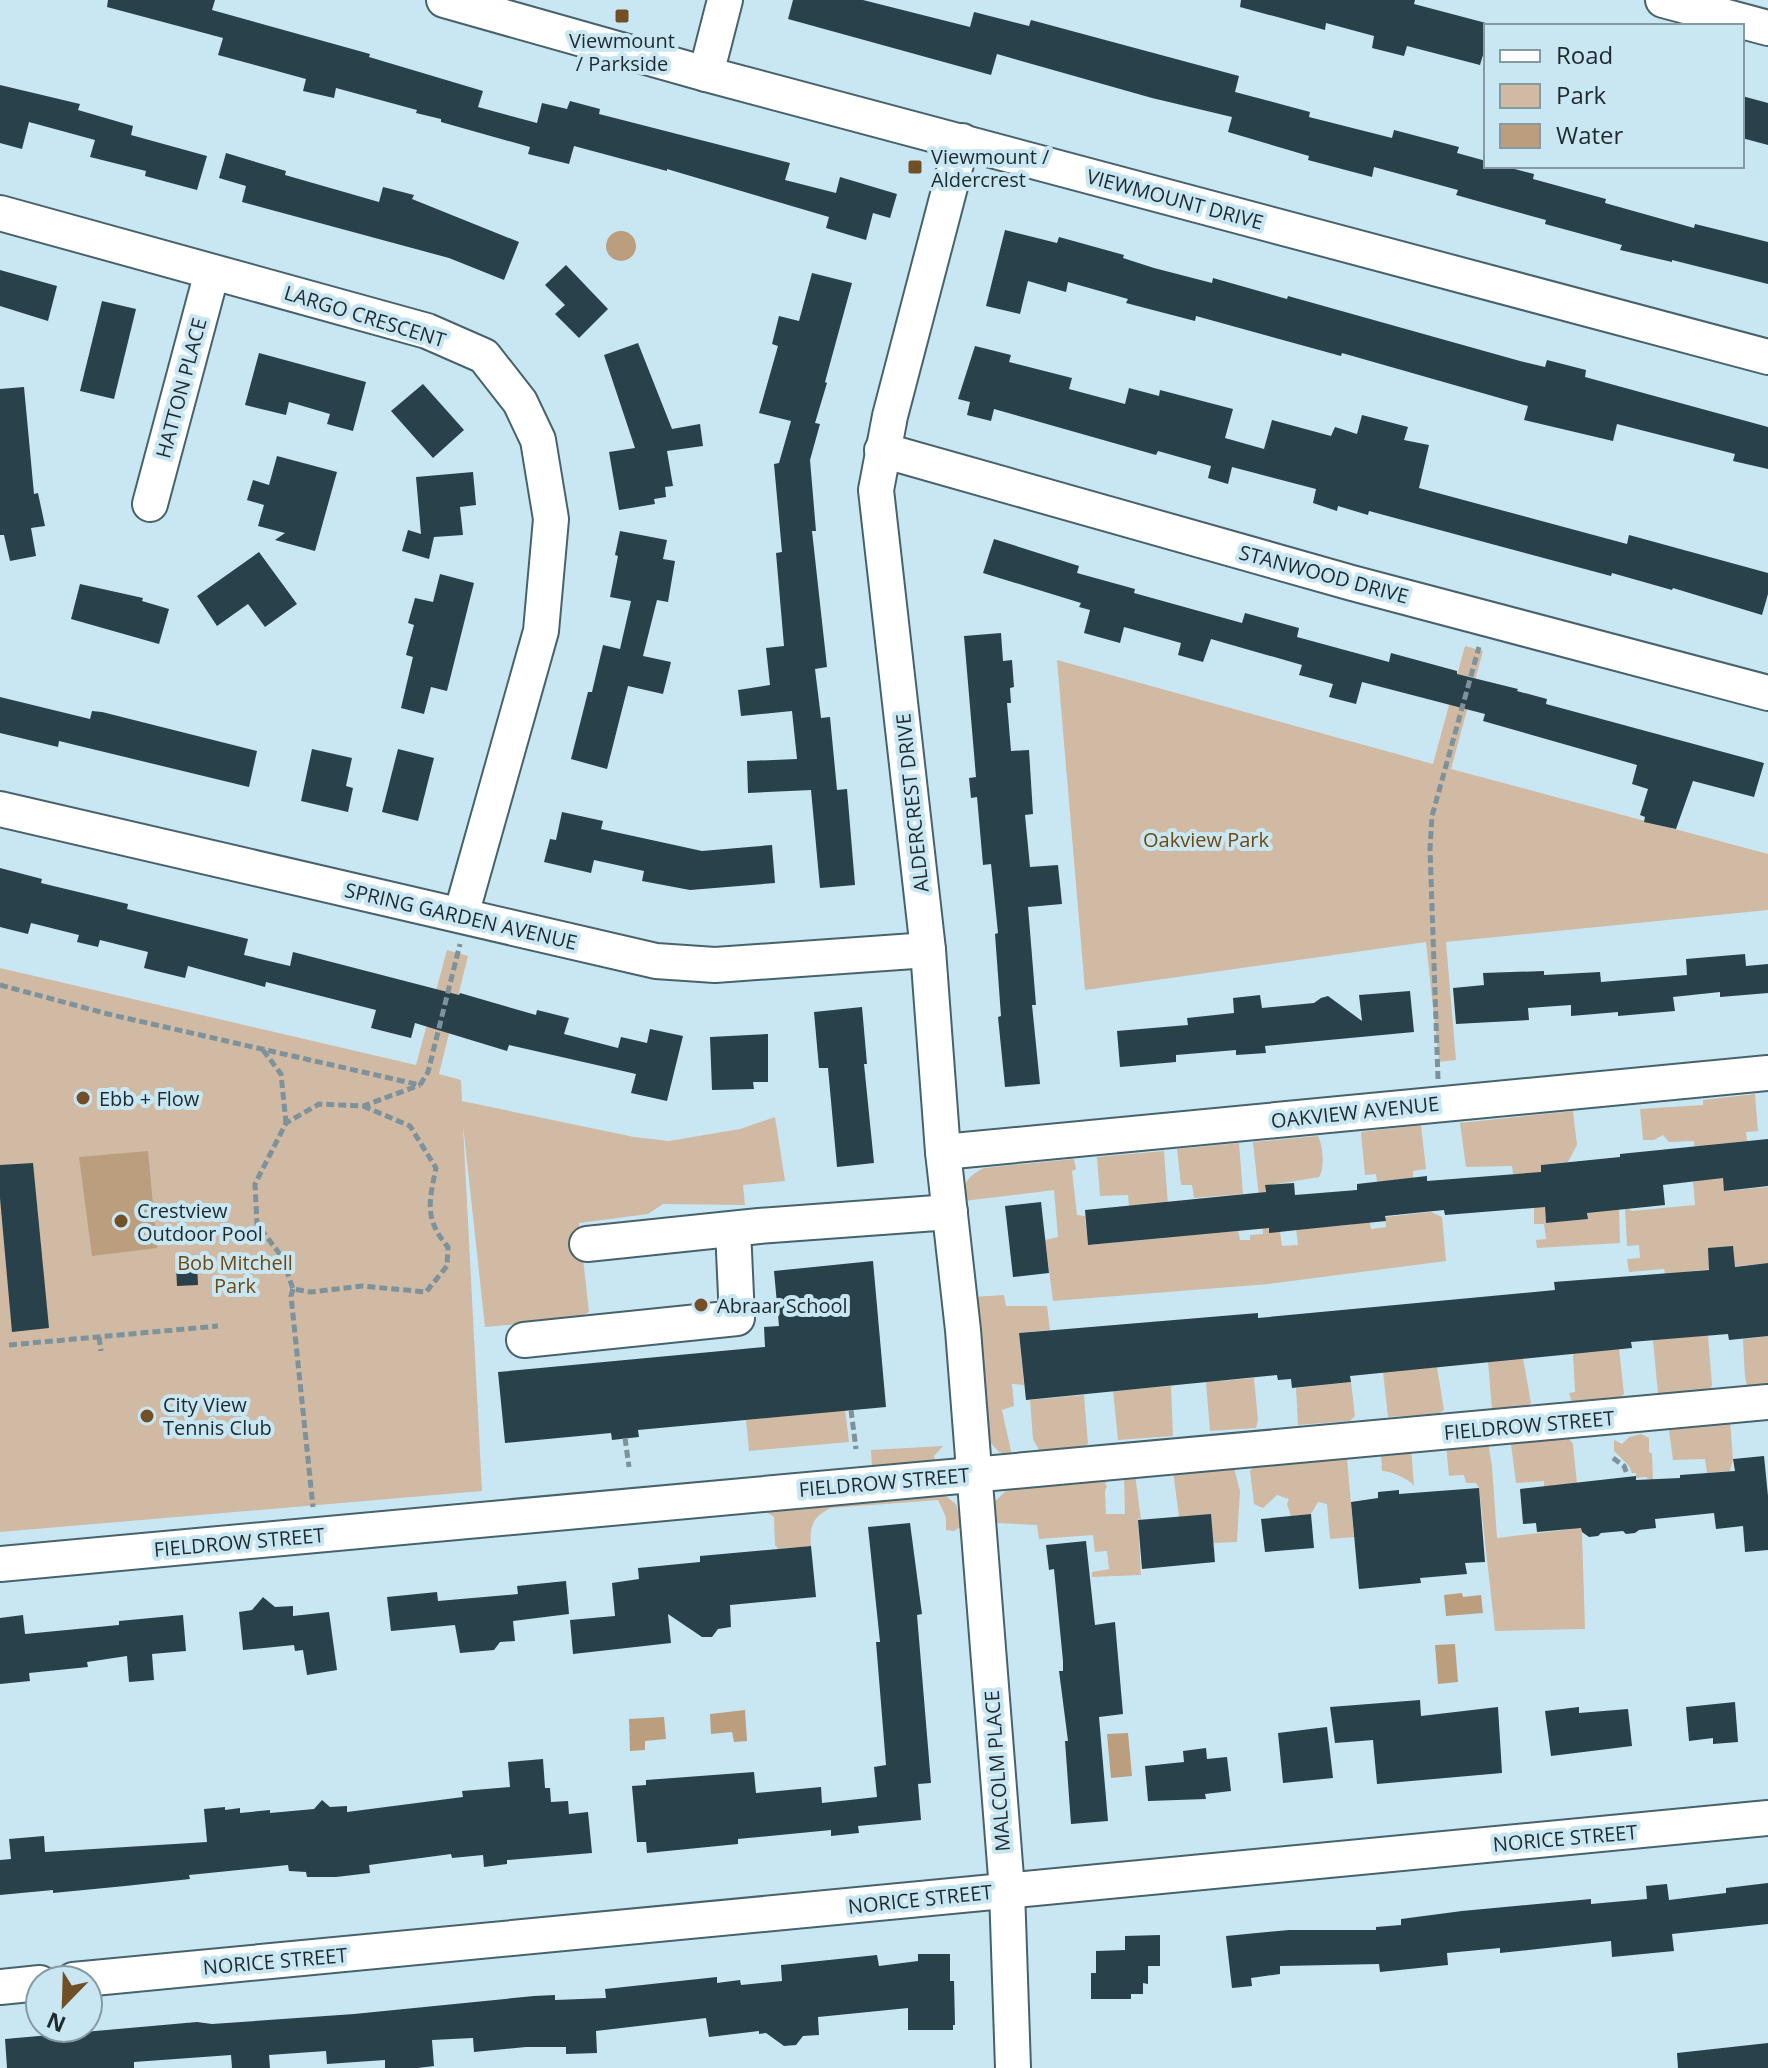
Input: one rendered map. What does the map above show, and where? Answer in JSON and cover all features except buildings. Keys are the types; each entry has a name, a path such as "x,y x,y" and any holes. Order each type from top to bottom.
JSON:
{"street":[{"name":"VIEWMOUNT DRIVE","path":"444,0 706,74 1768,357"},
{"path":"706,74 725,0"},
{"path":"1663,0 1768,28"},
{"name":"ALDERCREST DRIVE","path":"962,141 882,450 876,490 928,950 943,1152 963,1330 974,1473"},
{"name":"LARGO CRESCENT","path":"0,213 427,331 484,356 520,402 538,440 551,519 541,631 461,915"},
{"name":"HATTON PLACE","path":"150,504 212,272"},
{"name":"STANWOOD DRIVE","path":"882,450 1336,579 1768,693"},
{"name":"SPRING GARDEN AVENUE","path":"0,809 656,961 715,965 928,950"},
{"name":"OAKVIEW AVENUE","path":"943,1152 1768,1073"},
{"path":"587,1244 950,1212"},
{"path":"524,1340 737,1318 733,1229"},
{"name":"FIELDROW STREET","path":"0,1564 1768,1402"},
{"name":"MALCOLM PLACE","path":"974,1473 1007,1890 1013,2068"},
{"name":"NORICE STREET","path":"104,1977 1768,1818"},
{"path":"0,1987 24,1985"}],"path":[{"path":"1439,1104 1430,849 1432,816 1488,618"},
{"path":"363,1106 420,1085 428,1072 462,936 461,915"},
{"path":"0,985 108,1014 420,1085"},
{"path":"263,1050 281,1074 286,1123 255,1184 257,1224 282,1257 293,1289 291,1296 316,1535"},
{"path":"286,1123 319,1104 363,1106 410,1126 436,1168 429,1201 435,1232 448,1247 447,1266 426,1292 373,1286 311,1292 293,1289"},
{"path":"9,1345 218,1326"},
{"path":"99,1337 101,1351"},
{"path":"851,1410 856,1449"},
{"path":"625,1438 629,1467"},
{"path":"1613,1458 1624,1466 1627,1474"}],"green space":[{"name":"Oakview Park","path":"1465,646 1483,651 1451,769 1768,854 1768,910 1446,942 1456,1060 1439,1062 1426,942 1085,990 1057,660 1433,764"},
{"name":"Bob Mitchell Park","path":"447,950 468,956 439,1074 461,1080 462,1101 634,1137 669,1141 740,1129 775,1117 785,1181 743,1185 745,1205 663,1204 648,1214 579,1223 589,1312 576,1319 485,1327 463,1125 482,1491 0,1532 0,968 416,1065"},
{"path":"1755,1094 1758,1131 1746,1132 1747,1141 1720,1144 1725,1191 1768,1187 1768,1263 1665,1274 1664,1269 1629,1272 1627,1259 1640,1258 1639,1245 1627,1246 1625,1209 1695,1205 1693,1182 1698,1181 1694,1141 1669,1142 1663,1135 1654,1140 1643,1140 1640,1109 1703,1105 1703,1100"},
{"path":"1573,1111 1577,1145 1568,1162 1541,1165 1546,1223 1587,1219 1588,1209 1619,1208 1620,1243 1537,1248 1536,1240 1546,1239 1544,1224 1534,1224 1534,1205 1518,1174 1513,1174 1512,1166 1466,1167 1460,1123"},
{"path":"1421,1125 1426,1169 1413,1171 1413,1178 1377,1182 1376,1174 1365,1175 1361,1132"},
{"path":"1318,1136 1323,1157 1319,1177 1265,1186 1269,1232 1280,1232 1282,1246 1298,1245 1296,1229 1350,1225 1369,1218 1371,1229 1386,1227 1385,1217 1431,1212 1442,1217 1446,1261 1269,1284 1053,1301 1045,1240 1058,1237 1054,1190 964,1201 968,1180 984,1168 1074,1159 1076,1169 1072,1171 1077,1215 1085,1216 1088,1245 1162,1238 1129,1206 1128,1195 1100,1196 1097,1157 1164,1151 1168,1205 1238,1230 1240,1240 1250,1240 1250,1235 1263,1234 1253,1142"},
{"path":"1239,1143 1243,1194 1194,1198 1192,1185 1181,1185 1177,1149"},
{"path":"1004,1295 1006,1306 1047,1306 1050,1330 1019,1333 1024,1385 1012,1384 1014,1406 1002,1410 1012,1456 999,1452 986,1438 972,1297"},
{"path":"1708,1335 1710,1391 1658,1394 1653,1340"},
{"path":"1768,1336 1768,1386 1748,1388 1743,1339"},
{"path":"1619,1349 1624,1394 1620,1398 1572,1402 1569,1393 1575,1392 1573,1353"},
{"path":"1523,1358 1531,1403 1529,1406 1492,1409 1488,1362"},
{"path":"1437,1367 1444,1410 1438,1414 1388,1417 1383,1372"},
{"path":"1254,1378 1256,1428 1210,1431 1206,1382"},
{"path":"1351,1382 1355,1416 1350,1421 1298,1425 1296,1388"},
{"path":"1171,1386 1173,1436 1118,1440 1113,1391"},
{"path":"1084,1395 1088,1444 1039,1450 1033,1439 1030,1400"},
{"path":"845,1410 849,1442 749,1451 746,1420"},
{"path":"1730,1421 1733,1459 1730,1471 1707,1473 1705,1459 1673,1460 1669,1431 1673,1426"},
{"path":"1641,1434 1649,1438 1653,1481 1645,1477 1636,1478 1636,1473 1632,1473 1614,1451 1614,1440 1622,1444 1629,1437"},
{"path":"1567,1436 1573,1444 1582,1534 1585,1629 1495,1631 1479,1488 1476,1483 1466,1483 1464,1475 1449,1476 1446,1445 1488,1442 1497,1538 1572,1529 1571,1520 1544,1487 1544,1481 1516,1483 1511,1444"},
{"path":"943,1446 934,1456 936,1463 872,1468 871,1450"},
{"path":"1411,1448 1414,1486 1400,1476 1382,1471 1381,1451"},
{"path":"1349,1456 1354,1537 1330,1539 1327,1504 1318,1502 1311,1514 1291,1516 1287,1504 1289,1499 1277,1495 1263,1508 1254,1504 1250,1471 1254,1466"},
{"path":"1234,1468 1240,1491 1237,1542 1213,1543 1179,1517 1173,1471"},
{"path":"1135,1474 1141,1520 1138,1518 1141,1575 1092,1577 1092,1572 1109,1569 1107,1551 1095,1552 1093,1535 1039,1539 1037,1525 995,1523 992,1504 1009,1488 1071,1482 1073,1485 1105,1478 1106,1514 1125,1514 1124,1475"},
{"path":"942,1493 956,1504 962,1526 954,1531 946,1530 946,1517 938,1500 831,1508 814,1523 811,1546 778,1549 775,1545 774,1517 767,1512 769,1508"}],"water":[{"path":"621,231 632,235 636,246 632,257 621,261 610,257 606,246 610,235"},
{"name":"Crestview Outdoor Pool","path":"148,1151 157,1248 92,1256 79,1157"},
{"path":"1462,1593 1463,1597 1481,1595 1483,1613 1446,1616 1444,1595"},
{"path":"1455,1644 1458,1682 1438,1684 1435,1645"},
{"path":"745,1710 747,1741 734,1742 732,1732 711,1734 710,1714"},
{"path":"664,1717 666,1739 645,1741 645,1750 630,1751 629,1719"},
{"path":"1128,1733 1132,1776 1111,1778 1107,1734"}],"place":[{"name":"Viewmount / Parkside","path":"622,16"},
{"name":"Viewmount / Aldercrest","path":"915,167"},
{"name":"Ebb + Flow","path":"83,1098"},
{"name":"Crestview Outdoor Pool","path":"121,1221"},
{"name":"Abraar School","path":"701,1305"},
{"name":"City View Tennis Club","path":"147,1416"}]}
